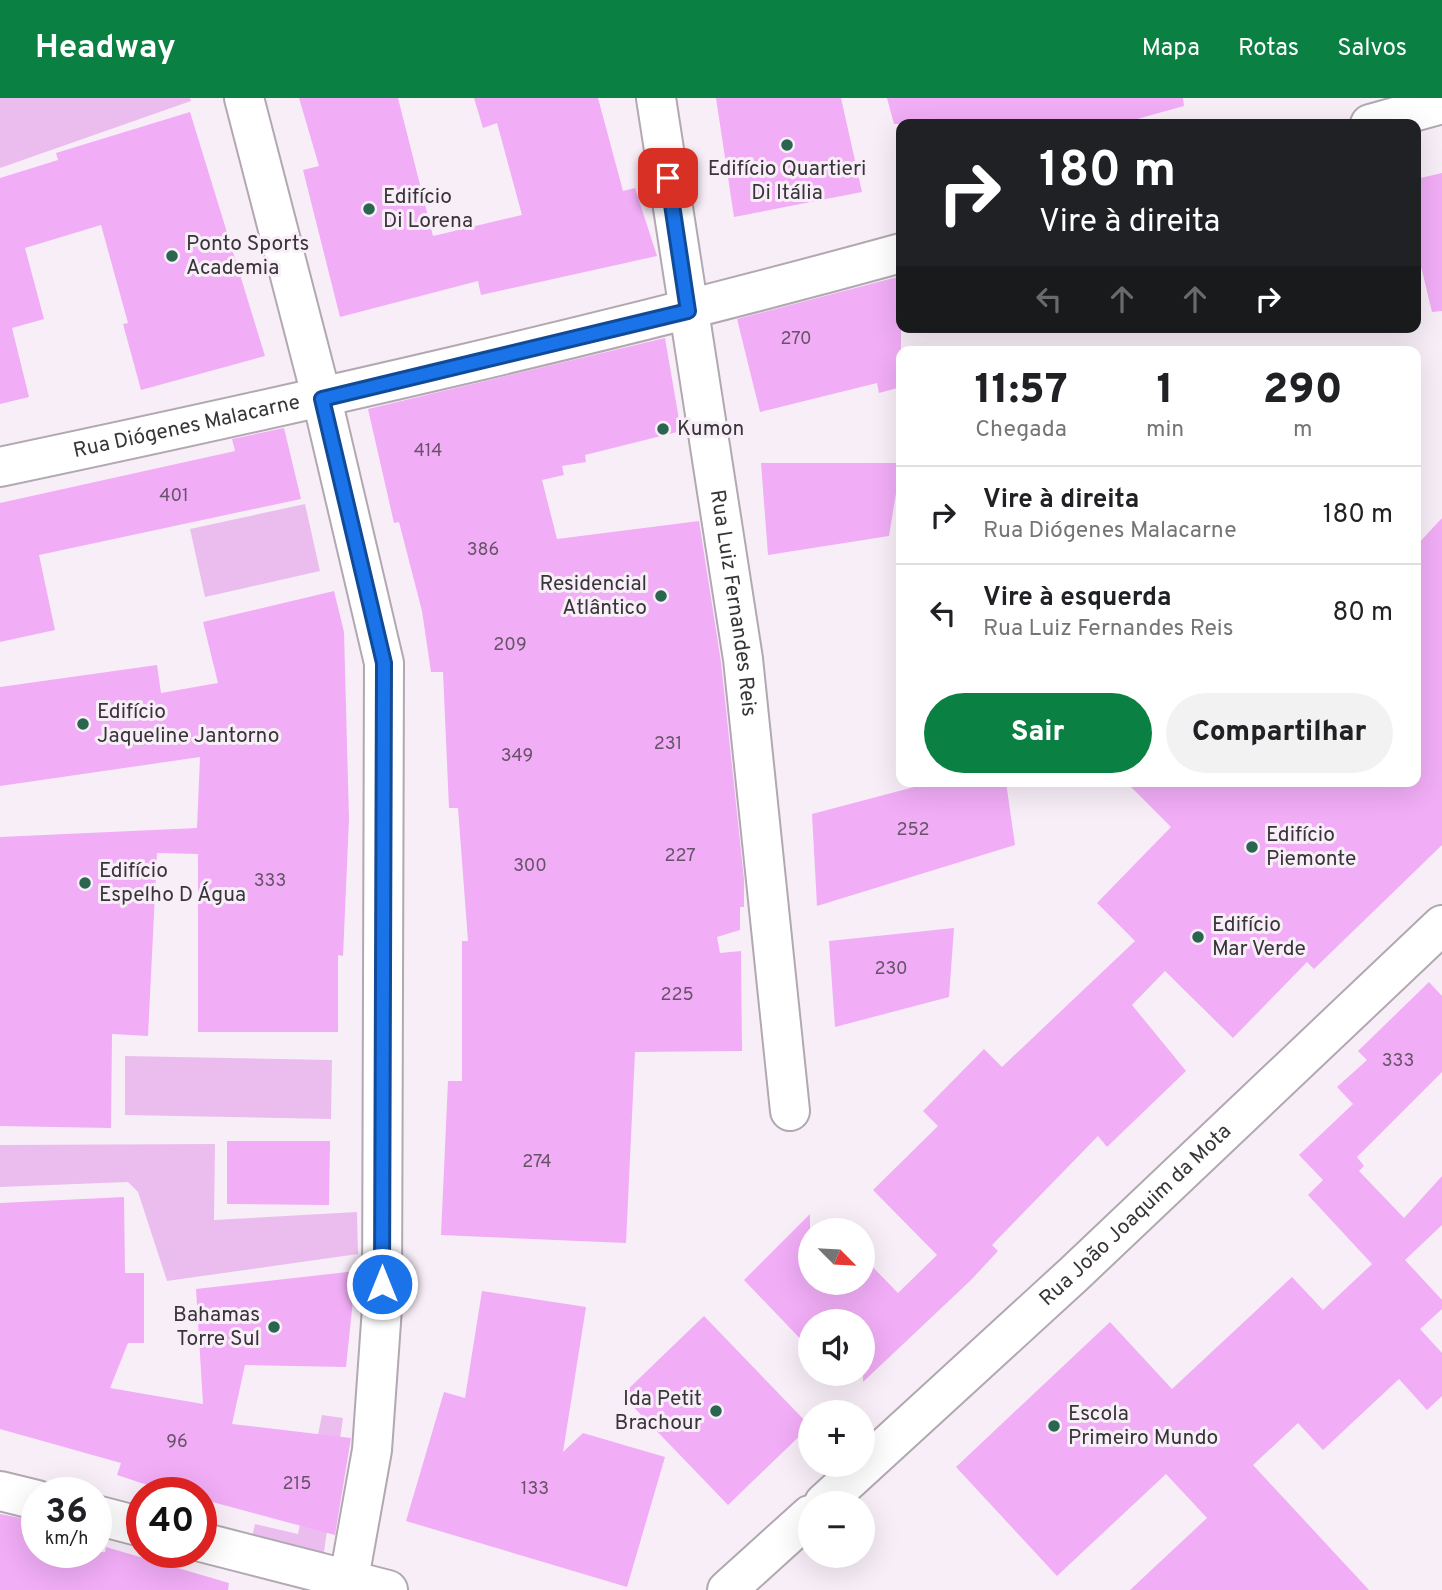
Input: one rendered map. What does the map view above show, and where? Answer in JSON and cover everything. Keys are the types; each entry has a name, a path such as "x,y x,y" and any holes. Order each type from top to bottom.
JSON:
{"street":[{"path":"244,98 322,399 384,663 382,1308 372,1450 348,1585"},
{"name":"Rua Luiz Fernandes Reis","path":"656,98 743,659 790,1111"},
{"path":"1388,119 1442,104"},
{"name":"Rua Diógenes Malacarne","path":"0,467 322,399 688,311 896,254"},
{"name":"Rua João Joaquim da Mota","path":"837,1491 1074,1274 1442,925"},
{"path":"0,1491 21,1496"},
{"path":"727,1590 798,1526"},
{"path":"217,1547 348,1585 388,1590"}],"shaded area":[{"path":"0,98 190,98 191,101 0,168"},
{"path":"305,504 320,571 205,597 190,529"},
{"path":"125,1056 332,1060 331,1119 125,1115"},
{"path":"215,1144 214,1220 357,1212 358,1254 167,1281 138,1192 128,1182 0,1187 0,1145"},
{"path":"322,1415 343,1418 323,1559 251,1541 255,1524 298,1534"}],"building":[{"path":"299,98 398,98 433,236 522,215 497,123 483,128 474,98 598,98 623,191 635,188 657,256 481,295 478,281 340,317 303,170 319,166"},
{"name":"Edifício Quartieri Di Itália","path":"716,98 841,98 862,192 734,217"},
{"path":"887,98 1183,98 1184,106 1137,119 896,119 894,124"},
{"path":"190,112 265,356 141,390 123,324 128,323 101,225 25,248 44,319 12,328 29,397 0,404 0,178 58,160 56,153"},
{"path":"1442,173 1442,311 1432,312 1421,267 1421,178"},
{"path":"896,277 896,333 901,333 901,346 896,346 896,388 879,393 877,383 760,412 737,319"},
{"path":"665,338 681,431 585,455 586,462 562,466 564,475 542,480 557,539 699,521 721,662 744,879 744,907 740,907 740,930 717,937 720,953 741,951 742,1051 635,1052 626,1243 441,1235 448,1081 462,1081 462,941 468,941 458,808 449,808 443,672 431,672 422,611 399,522 394,523 368,409"},
{"path":"284,428 301,499 39,555 55,630 0,642 0,503 235,451 232,439"},
{"path":"761,463 896,463 896,493 889,536 768,555"},
{"path":"1442,518 1442,845 1314,969 1307,962 1233,1038 1165,971 1132,1005 1186,1071 1107,1147 1098,1136 992,1245 998,1251 971,1280 875,1371 875,1309 798,1309 798,1336 744,1280 798,1226 798,1295 875,1295 875,1269 898,1293 937,1255 873,1190 938,1126 923,1111 984,1049 1002,1067 1135,941 1097,903 1171,827 1131,787 1421,787 1421,541"},
{"path":"334,591 344,632 349,819 343,956 338,955 338,1032 198,1032 198,854 157,853 148,1036 112,1034 111,1128 0,1126 0,837 197,828 200,757 0,786 0,687 157,665 161,693 218,683 203,622"},
{"path":"914,787 1007,787 1015,845 817,906 812,814"},
{"path":"954,928 949,997 835,1027 829,941"},
{"path":"1429,982 1442,996 1442,1072 1357,1157 1364,1166 1359,1171 1404,1218 1442,1176 1442,1225 1405,1260 1442,1300 1442,1309 1420,1329 1442,1353 1442,1396 1427,1410 1399,1379 1323,1450 1298,1423 1253,1465 1369,1590 1130,1590 1207,1518 1166,1474 1057,1576 956,1467 1110,1322 1172,1389 1292,1277 1323,1310 1372,1264 1308,1195 1323,1180 1299,1155 1353,1104 1337,1087 1367,1060 1358,1051"},
{"path":"227,1141 330,1141 329,1205 227,1204"},
{"path":"124,1197 125,1273 144,1273 144,1343 128,1343 110,1388 203,1404 196,1289 356,1271 346,1367 245,1365 232,1424 351,1438 335,1535 217,1503 217,1477 126,1478 117,1475 121,1463 0,1429 0,1203"},
{"path":"482,1291 586,1307 563,1452 583,1433 665,1457 627,1587 406,1521 444,1392 465,1398"},
{"name":"Ida Petit Brachour","path":"704,1316 798,1414 798,1438 728,1505 622,1395"},
{"path":"0,1514 21,1518 21,1568 112,1568 112,1549 126,1553 126,1568 178,1568 229,1583 228,1590 0,1590"}],"place":[{"name":"Edifício Quartieri Di Itália","path":"787,145"},
{"name":"Edifício Di Lorena","path":"369,209"},
{"name":"Ponto Sports Academia","path":"172,256"},
{"name":"Kumon","path":"663,429"},
{"name":"Residencial Atlântico","path":"661,596"},
{"name":"Edifício Jaqueline Jantorno","path":"83,724"},
{"name":"Edifício Piemonte","path":"1252,847"},
{"name":"Edifício Espelho D Água","path":"85,883"},
{"name":"Edifício Mar Verde","path":"1198,937"},
{"name":"Bahamas Torre Sul","path":"274,1327"},
{"name":"Ida Petit Brachour","path":"716,1411"},
{"name":"Escola Primeiro Mundo","path":"1054,1426"}],"route":[{"path":"382,1284 384,663 322,399 688,311 668,178"}]}
